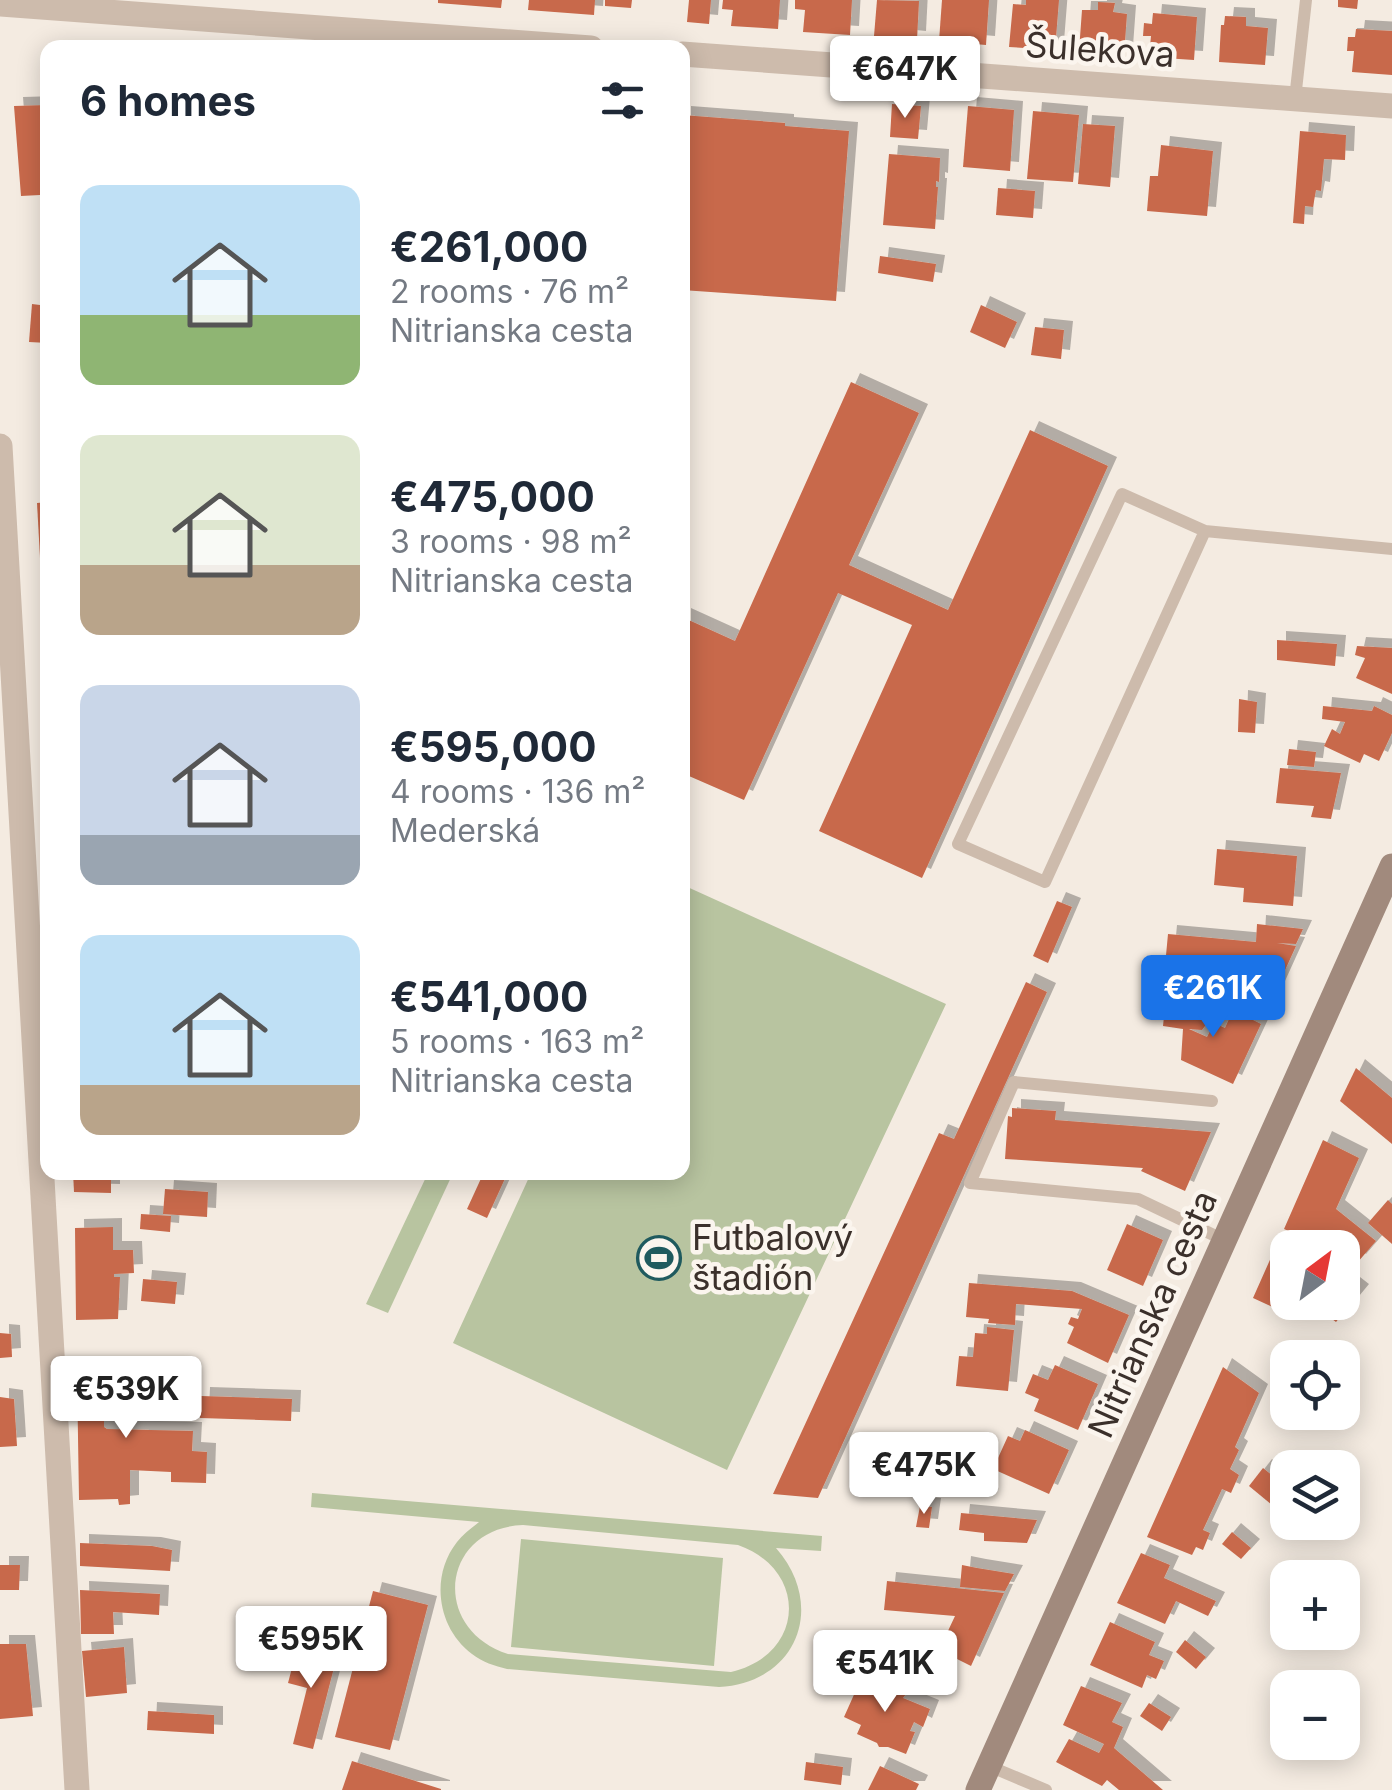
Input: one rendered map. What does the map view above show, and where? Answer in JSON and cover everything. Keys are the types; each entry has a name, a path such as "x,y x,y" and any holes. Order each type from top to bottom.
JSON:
{"main road":[{"name":"Nitrianska cesta","path":"984,1778 1392,866"}],"street":[{"path":"0,4 484,40"},
{"name":"Šulekova","path":"690,55 1392,106"},
{"path":"0,446 8,726 78,1790"}],"lane":[{"path":"1295,99 1306,0"},
{"path":"1205,532 1046,882 958,844 1122,494 1205,532 1392,549"},
{"path":"1212,1101 1014,1082 970,1183 1138,1199 1224,1240"},
{"path":"984,1778 1046,1790"}],"green space":[{"name":"Futbalový štadión","path":"690,888 946,1004 727,1470 453,1343 528,1180 690,1180"},
{"path":"425,1180 450,1180 388,1313 366,1304"},
{"path":"312,1493 822,1536 821,1551 776,1548 791,1570 800,1594 801,1616 796,1638 785,1657 768,1672 746,1682 719,1687 507,1669 480,1659 460,1643 441,1601 448,1556 459,1539 479,1522 311,1507","holes":["523,1525 738,1545 761,1557 777,1573 786,1592 789,1612 784,1631 773,1648 755,1663 731,1672 508,1654 483,1641 466,1624 457,1603 456,1581 462,1561 475,1543 496,1530"]},
{"path":"521,1539 723,1558 714,1666 511,1647"}],"building":[{"path":"438,0 502,0 501,8"},
{"path":"529,0 595,0 594,15 528,10"},
{"path":"605,0 632,0 631,8 605,6"},
{"path":"689,0 711,0 709,24 687,22"},
{"path":"723,0 780,0 778,29 731,26 733,10 722,9"},
{"path":"795,0 852,0 850,35 803,32 805,10 795,9"},
{"path":"877,0 919,1 917,40 874,36"},
{"path":"942,0 989,0 986,45 939,41"},
{"path":"1026,0 1059,0 1055,50 1009,47 1013,4 1026,5"},
{"path":"1338,0 1358,0 1357,9 1338,7"},
{"path":"1098,2 1115,3 1113,12 1127,14 1124,55 1079,51 1082,10 1098,10"},
{"path":"1153,13 1197,17 1194,60 1149,57 1151,36 1143,36 1144,23 1152,24"},
{"path":"1225,16 1246,17 1246,26 1268,28 1265,65 1219,62"},
{"path":"1356,29 1392,31 1392,75 1352,72 1354,51 1347,51 1348,37 1355,37"},
{"path":"892,104 921,106 918,139 890,137"},
{"path":"40,105 40,195 21,196 14,106"},
{"path":"968,106 1014,110 1010,171 963,167"},
{"path":"1033,111 1079,115 1073,182 1027,179"},
{"path":"690,116 849,131 836,301 690,291"},
{"path":"1083,124 1115,126 1110,187 1078,184"},
{"path":"1300,131 1346,135 1345,160 1324,159 1321,191 1316,190 1313,207 1305,206 1304,224 1293,223"},
{"path":"1161,145 1213,151 1207,216 1147,211 1150,176 1158,176"},
{"path":"889,154 940,158 935,229 883,225"},
{"path":"998,188 1035,191 1033,218 996,215"},
{"path":"880,256 936,264 933,282 878,273"},
{"path":"32,304 40,305 40,343 29,342"},
{"path":"981,305 1017,322 1005,348 970,332"},
{"path":"1035,327 1064,330 1061,359 1031,355"},
{"path":"851,382 919,413 849,565 948,610 1030,430 1108,466 922,878 819,831 912,625 838,593 744,800 690,776 690,621 735,641"},
{"path":"37,503 40,503 40,558"},
{"path":"1277,640 1337,644 1335,666 1277,660"},
{"path":"1357,646 1392,648 1392,694 1356,678 1365,658 1355,655"},
{"path":"1239,699 1257,702 1255,733 1238,732"},
{"path":"1323,706 1372,711 1374,706 1392,715 1392,733 1379,761 1364,754 1360,763 1324,746 1332,729 1340,734 1345,722 1322,719"},
{"path":"1289,749 1316,752 1314,767 1287,765"},
{"path":"1280,768 1341,773 1331,819 1311,817 1314,806 1276,803"},
{"path":"1217,849 1297,856 1293,906 1243,902 1244,888 1214,885"},
{"path":"1057,901 1072,907 1048,963 1033,956"},
{"path":"1257,924 1303,929 1296,944 1277,943 1296,946 1271,1001 1239,987 1245,973 1227,971 1225,988 1199,985 1201,969 1165,966 1168,934 1256,942"},
{"path":"1026,982 1047,992 818,1498 773,1494 939,1133 954,1139"},
{"path":"1211,1000 1214,1023 1225,1028 1233,1010 1261,1024 1233,1084 1181,1060 1183,1029 1163,1026 1165,1007 1189,1010","holes":["1208,1022 1214,1023 1207,1037 1189,1029 1202,1030"]},
{"path":"1356,1068 1392,1098 1392,1144 1340,1101"},
{"path":"1012,1108 1056,1111 1055,1120 1211,1132 1185,1191 1141,1171 1143,1168 1005,1159"},
{"path":"1323,1140 1359,1158 1336,1209 1376,1241 1360,1260 1360,1230 1284,1229"},
{"path":"73,1180 111,1180 111,1193 74,1192"},
{"path":"480,1180 504,1180 487,1218 467,1209"},
{"path":"165,1189 208,1192 207,1217 163,1214"},
{"path":"1388,1200 1392,1204 1392,1244 1368,1223"},
{"path":"141,1214 171,1216 170,1232 140,1229"},
{"path":"1127,1224 1163,1240 1143,1286 1107,1270"},
{"path":"113,1227 113,1250 133,1250 134,1273 114,1274 120,1277 118,1319 76,1320 75,1228"},
{"path":"1270,1260 1270,1306 1253,1298"},
{"path":"143,1279 177,1282 175,1304 141,1301"},
{"path":"969,1283 1072,1291 1129,1315 1108,1363 1067,1343 1074,1327 1068,1324 1071,1317 1078,1319 1082,1309 1016,1304 1015,1325 988,1323 989,1319 966,1317"},
{"path":"987,1327 1014,1330 1008,1391 956,1386 959,1356 973,1357 975,1333 987,1334"},
{"path":"0,1333 11,1334 12,1357 0,1358"},
{"path":"1055,1365 1098,1384 1078,1430 1034,1411 1039,1399 1025,1393 1033,1374 1048,1380"},
{"path":"1223,1367 1259,1393 1235,1447 1239,1450 1230,1469 1239,1475 1231,1493 1222,1489 1203,1530 1210,1533 1203,1550 1196,1547 1192,1555 1147,1537"},
{"path":"114,1371 144,1372 144,1393 137,1393 137,1415 104,1414 104,1427 193,1431 192,1451 207,1452 206,1483 171,1482 171,1472 130,1470 130,1504 119,1505 118,1499 79,1500 77,1374 114,1376"},
{"path":"201,1396 292,1399 291,1421 200,1418"},
{"path":"0,1397 14,1399 17,1446 0,1447"},
{"path":"1025,1430 1069,1450 1049,1494 993,1469 1008,1436 1020,1441"},
{"path":"1263,1468 1270,1474 1270,1503 1249,1486"},
{"path":"920,1506 932,1507 929,1528 916,1527"},
{"path":"961,1513 1037,1520 1027,1543 984,1541 984,1533 959,1530"},
{"path":"1232,1532 1251,1548 1241,1559 1222,1544"},
{"path":"80,1543 172,1550 170,1571 80,1566"},
{"path":"1141,1553 1170,1565 1164,1578 1216,1601 1208,1616 1176,1601 1165,1624 1117,1603"},
{"path":"0,1565 20,1565 19,1590 0,1590"},
{"path":"962,1565 1014,1574 1005,1591 960,1587"},
{"path":"887,1581 1004,1593 971,1666 939,1650 955,1616 884,1610"},
{"path":"80,1590 160,1594 159,1615 113,1612 114,1634 81,1634"},
{"path":"373,1591 428,1605 390,1750 335,1737"},
{"path":"1110,1622 1155,1642 1149,1655 1164,1661 1156,1679 1147,1675 1142,1688 1090,1665"},
{"path":"1185,1640 1206,1657 1196,1669 1176,1652"},
{"path":"0,1644 26,1644 33,1716 0,1719"},
{"path":"298,1645 337,1656 313,1749 293,1744 307,1688 288,1683"},
{"path":"124,1647 127,1693 86,1697 82,1651"},
{"path":"861,1679 878,1686 880,1682 906,1694 903,1698 930,1709 923,1727 914,1722 910,1731 915,1732 906,1754 879,1747 857,1734 861,1725 844,1717"},
{"path":"1081,1686 1122,1703 1112,1722 1123,1727 1114,1748 1163,1790 1119,1790 1107,1780 1102,1786 1056,1762 1069,1739 1099,1753 1104,1744 1063,1725"},
{"path":"1149,1703 1171,1717 1162,1731 1140,1716"},
{"path":"148,1711 214,1715 214,1734 147,1730"},
{"path":"352,1761 441,1789 441,1790 342,1790"},
{"path":"806,1762 843,1767 841,1785 804,1780"},
{"path":"880,1766 919,1784 916,1790 868,1790"}],"place":[{"name":"Futbalový štadión","path":"659,1258"}]}
